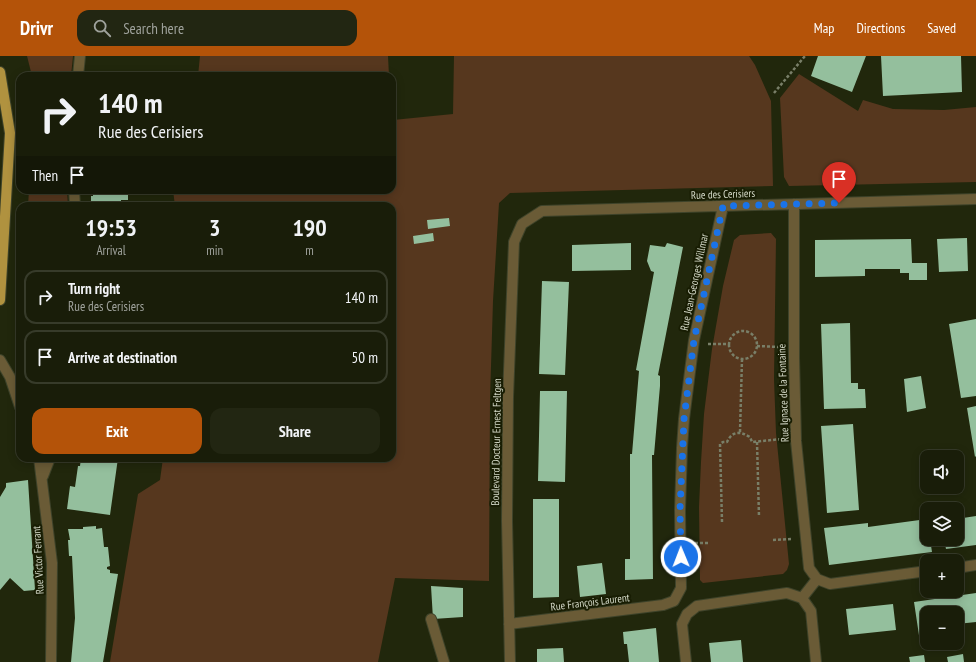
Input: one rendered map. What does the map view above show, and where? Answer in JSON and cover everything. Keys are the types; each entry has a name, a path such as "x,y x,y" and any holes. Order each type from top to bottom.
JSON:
{"main road":[{"path":"0,72 10,133 0,300"}],"street":[{"path":"78,72 80,56"},
{"name":"Rue des Cerisiers","path":"522,224 542,211 976,199"},
{"name":"Rue Ignace de la Fontaine","path":"794,204 794,357 796,441 809,568 817,579"},
{"name":"Rue Jean-Georges Willmar","path":"674,601 681,588 680,510 684,419 694,340 723,206"},
{"name":"Boulevard Docteur Ernest Feltgen","path":"510,662 507,521 508,398 514,242 522,224"},
{"path":"0,360 10,378 16,395"},
{"name":"Rue Victor Ferrant","path":"40,462 52,563 51,662"},
{"path":"42,476 48,462"},
{"path":"964,567 976,565"},
{"path":"802,598 817,579 830,584 920,572"},
{"path":"686,662 682,624 687,614 698,606 787,593 802,598 811,611 816,662"},
{"path":"674,601 687,614"},
{"name":"Rue François Laurent","path":"509,624 663,605 674,601"},
{"path":"431,619 444,662"}],"path":[{"path":"774,93 804,56"},
{"path":"740,331 745,331 754,335 757,346 755,353 751,357 742,359 731,353 729,344 732,336 740,331"},
{"path":"708,344 729,344"},
{"path":"757,346 779,346"},
{"path":"740,432 742,359"},
{"path":"722,522 720,444 727,442 730,436 740,432 750,437 752,442 782,440"},
{"path":"757,442 759,517"},
{"path":"772,540 792,538"},
{"path":"695,543 710,542"}],"shaded area":[{"path":"27,56 73,56 71,72 31,72"},
{"path":"200,56 388,56 389,72 198,72"},
{"path":"454,56 749,56 755,65 771,101 773,186 510,193 499,203 493,301 490,399 489,581 395,578 378,662 110,662 138,494 160,480 162,462 396,462 396,202 174,202 174,194 396,194 396,120 453,114"},
{"path":"799,74 858,111 863,100 893,109 944,110 976,107 976,182 789,186 784,177 780,98"},
{"path":"29,194 67,194 68,202 28,202"},
{"path":"771,233 776,239 774,379 776,433 789,564 787,570 783,574 703,583 700,580 699,507 704,414 712,349 723,286 734,240 740,235"}],"building":[{"path":"818,56 866,56 852,92 811,76"},
{"path":"881,56 961,56 962,92 883,96"},
{"path":"93,194 128,194 128,200 121,200 121,202 91,202 91,196 93,196"},
{"path":"449,218 450,226 428,229 427,220"},
{"path":"433,233 434,241 414,244 413,236"},
{"path":"967,238 968,271 939,272 937,239"},
{"path":"911,239 912,263 927,263 927,280 909,280 909,273 900,273 900,269 865,269 865,276 815,277 815,240"},
{"path":"631,243 631,270 572,271 572,245"},
{"path":"667,243 683,247 658,375 660,376 660,386 654,455 652,455 653,579 625,580 625,559 630,559 630,454 632,454 639,371 636,370 654,272 651,271 647,261 650,245 665,247"},
{"path":"542,281 569,282 565,375 539,374"},
{"path":"976,319 976,396 961,398 949,324"},
{"path":"850,323 851,383 858,383 858,389 865,389 866,408 824,409 821,324"},
{"path":"921,376 926,408 907,412 904,379"},
{"path":"540,391 567,391 565,482 538,481"},
{"path":"976,406 976,456 975,457 967,408"},
{"path":"853,424 859,510 827,513 821,426"},
{"path":"80,462 117,462 110,515 67,509 70,486 75,487 78,466 80,466"},
{"path":"28,480 35,590 24,591 10,578 0,590 0,497 6,487 6,483"},
{"path":"533,499 559,499 559,597 533,598"},
{"path":"976,516 976,545 946,549 945,546 964,546 964,518"},
{"path":"920,520 920,546 931,546 932,552 829,565 824,528 868,523 868,527"},
{"path":"96,526 96,529 102,528 104,547 108,547 110,566 107,567 107,569 110,570 110,573 118,574 103,662 71,662 75,618 72,556 69,556 68,540 70,540 68,529 83,529 83,527"},
{"path":"602,563 606,594 580,597 577,566"},
{"path":"431,586 463,588 463,617 433,619"},
{"path":"976,593 976,622 964,623 964,606 920,606 920,642 914,602 942,598 964,598 964,595"},
{"path":"893,604 896,630 849,635 846,609"},
{"path":"656,628 659,662 629,662 627,644 624,644 623,632"},
{"path":"741,640 743,662 711,662 709,643"},
{"path":"563,648 564,662 537,662 537,649"},
{"path":"963,654 964,662 948,662 947,657"},
{"path":"924,655 925,662 910,662 909,657"}],"route":[{"path":"681,557 680,510 684,419 694,340 723,206 839,203"}]}
